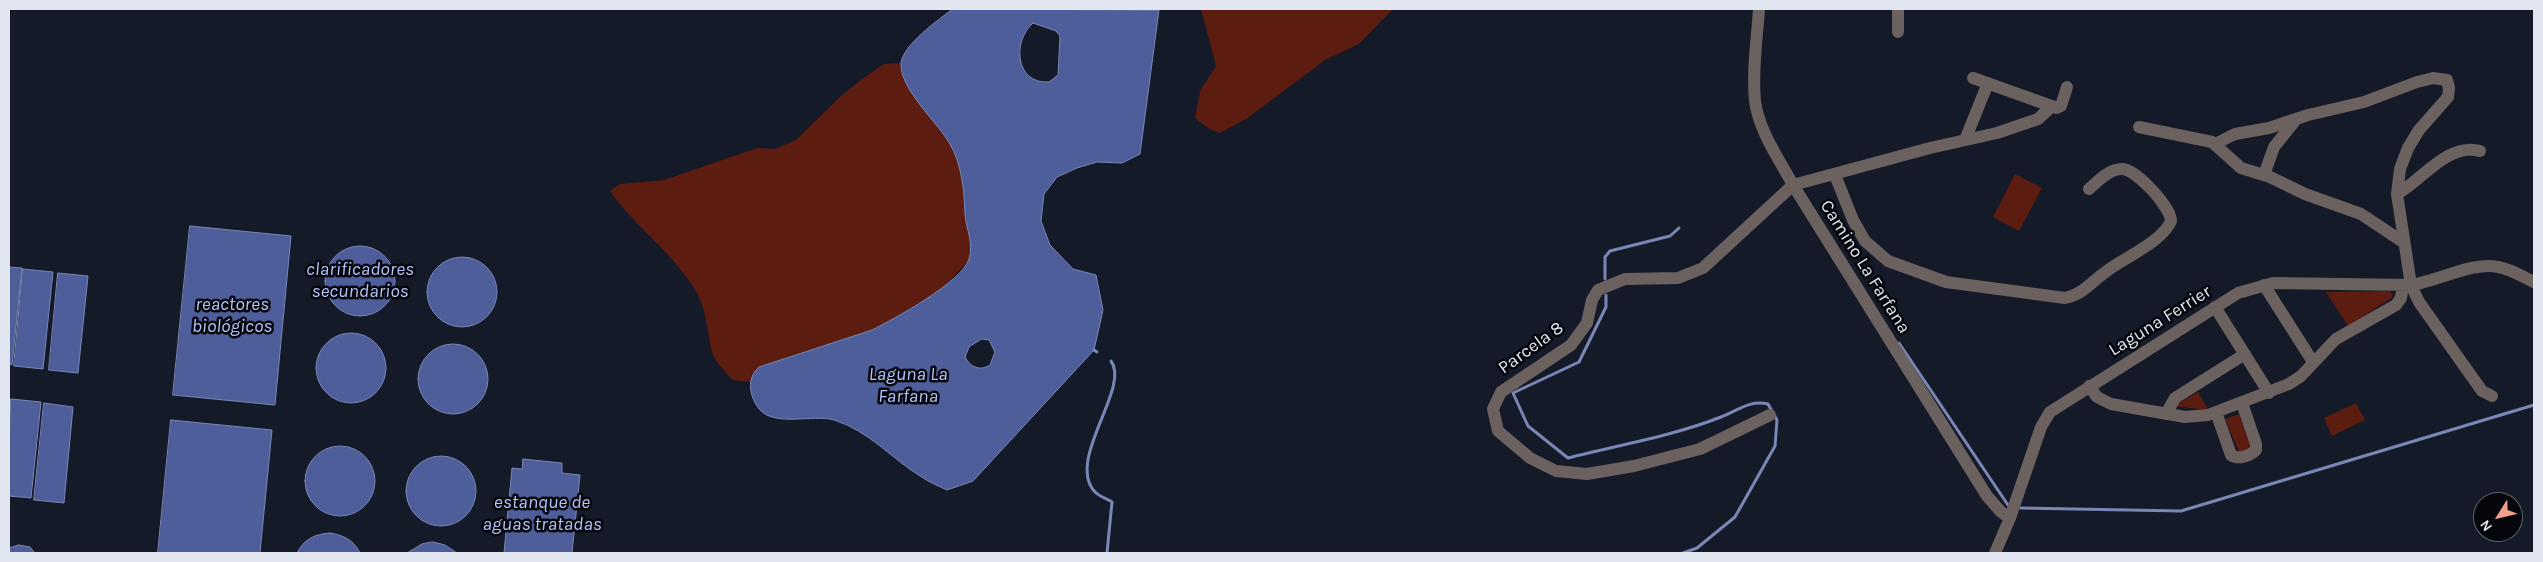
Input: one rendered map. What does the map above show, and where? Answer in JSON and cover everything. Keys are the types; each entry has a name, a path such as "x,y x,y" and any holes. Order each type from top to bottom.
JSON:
{"street":[{"name":"Camino La Farfana","path":"1759,9 1755,66 1755,102 1769,142 1793,185 1987,496 2000,512 2010,518"},
{"path":"1898,9 1898,32"},
{"path":"1973,78 2052,106 2060,107 2067,87"},
{"path":"2215,144 2241,132 2269,128 2364,102 2417,82 2433,78 2445,79 2449,88 2448,97 2420,130 2408,148 2400,169 2397,194 2407,285 2480,387 2492,396"},
{"path":"1965,140 1988,83"},
{"path":"1793,185 1930,148 1997,134 2038,119 2052,106"},
{"path":"2264,175 2274,147 2296,120"},
{"path":"2138,127 2215,144 2241,168 2264,175 2318,200 2360,214 2403,242"},
{"path":"2397,194 2452,154 2465,150 2480,151"},
{"path":"1835,175 1852,220 1865,241 1888,261 1946,282 2056,297 2073,296 2090,287 2109,269 2129,258 2163,232 2170,221 2170,214 2158,198 2130,171 2122,169 2110,172 2089,190"},
{"name":"Parcela 8","path":"1770,415 1700,449 1634,466 1587,474 1556,471 1530,458 1498,431 1492,409 1500,392 1571,345 1587,323 1592,300 1598,290 1625,279 1678,278 1703,268 1793,185"},
{"name":"Laguna Ferrier","path":"1995,553 2010,518 2041,427 2047,415 2056,406 2238,293 2264,285 2407,285 2428,282 2485,266 2505,268 2534,282"},
{"path":"2264,285 2313,362"},
{"path":"2089,386 2097,397 2107,402 2192,418 2216,412 2269,393 2296,380 2336,339 2396,305 2407,285"},
{"path":"2215,308 2269,393"},
{"path":"2166,414 2175,398 2244,354"},
{"path":"2216,412 2231,455 2238,458 2251,454 2256,450 2256,444 2242,403"}],"shaded area":[{"path":"1201,9 1393,9 1359,44 1325,60 1246,119 1220,133 1208,128 1195,118 1200,91 1216,66"},
{"path":"901,63 905,78 913,93 950,144 961,169 966,220 971,241 969,260 943,288 890,321 872,330 797,354 752,373 750,382 732,380 713,356 705,315 697,293 688,279 631,217 610,191 620,184 664,180 757,148 775,149 796,140 842,95 861,80 884,64"},
{"path":"2015,174 2042,188 2019,231 1993,217"},
{"path":"2390,291 2393,297 2348,326 2326,292"},
{"path":"2198,392 2208,410 2174,406"},
{"path":"2356,403 2365,420 2332,436 2324,418"},
{"path":"2239,414 2250,444 2249,448 2239,452 2225,419"}],"water":[{"name":"Laguna La Farfana","path":"953,9 1159,10 1140,154 1122,163 1097,162 1077,168 1057,177 1044,194 1041,221 1050,245 1073,269 1096,275 1103,310 1094,350 973,481 947,490 909,469 869,438 847,425 834,420 785,419 767,415 756,405 750,388 752,377 759,367 872,330 911,309 954,278 964,268 969,259 971,247 962,178 957,160 950,144 912,94 902,73 901,63 908,48 931,26","holes":["1033,23 1056,31 1060,36 1058,75 1049,82 1038,81 1029,76 1023,69 1020,60 1022,40 1026,31","982,339 989,340 995,352 990,365 979,368 970,364 965,357 969,347"]},
{"name":"reactores biológicos","path":"190,226 291,236 275,405 173,395"},
{"name":"clarificadores secundarios","path":"360,246 373,249 385,256 392,268 395,281 392,294 385,306 373,313 360,316 347,313 335,306 328,294 325,281 328,268 335,256 347,249"},
{"name":"clarificadores secundarios","path":"462,257 475,260 487,267 494,279 497,292 494,305 487,317 475,324 462,327 449,324 437,317 430,305 427,292 430,279 437,267 449,260"},
{"path":"9,267 22,268 12,365 9,364"},
{"path":"23,269 53,272 43,369 14,366"},
{"path":"58,273 88,276 78,373 49,370"},
{"name":"clarificadores secundarios","path":"351,333 364,336 376,343 383,355 386,368 383,381 376,393 364,400 351,403 338,400 326,393 319,381 316,368 319,355 326,343 338,336"},
{"name":"clarificadores secundarios","path":"453,344 466,347 478,354 485,366 488,379 485,392 478,404 466,411 453,414 440,411 428,404 421,392 418,379 421,366 428,354 440,347"},
{"path":"11,399 41,402 31,498 9,496"},
{"path":"44,403 73,407 64,503 34,500"},
{"path":"171,420 272,430 260,553 158,553"},
{"path":"340,446 353,449 365,456 372,468 375,481 372,494 365,506 353,513 340,516 327,513 315,506 308,494 305,481 308,468 315,456 327,449"},
{"path":"441,456 454,459 466,466 473,478 476,491 473,504 466,516 454,523 441,526 428,523 416,516 409,504 406,491 409,478 416,466 428,459"},
{"name":"estanque de aguas tratadas","path":"523,459 562,463 562,473 580,475 572,553 504,553 512,468 522,469"},
{"path":"330,533 348,539 360,553 297,553 310,538"},
{"path":"433,542 445,545 457,553 407,553 422,544"},
{"path":"19,545 30,547 35,553 9,553 10,548"}],"waterway":[{"path":"1605,279 1605,257 1610,251 1670,236 1679,228"},
{"path":"1606,295 1606,307 1579,362 1513,393 1528,426 1568,458 1684,430 1755,403 1768,404 1777,420 1775,446 1735,517 1697,548 1683,553"},
{"path":"1899,343 2008,505"},
{"path":"1107,553 1112,502 1095,492 1088,478 1088,462 1092,444 1113,388 1115,373 1111,361"},
{"path":"2021,508 2181,511 2534,405"}]}
